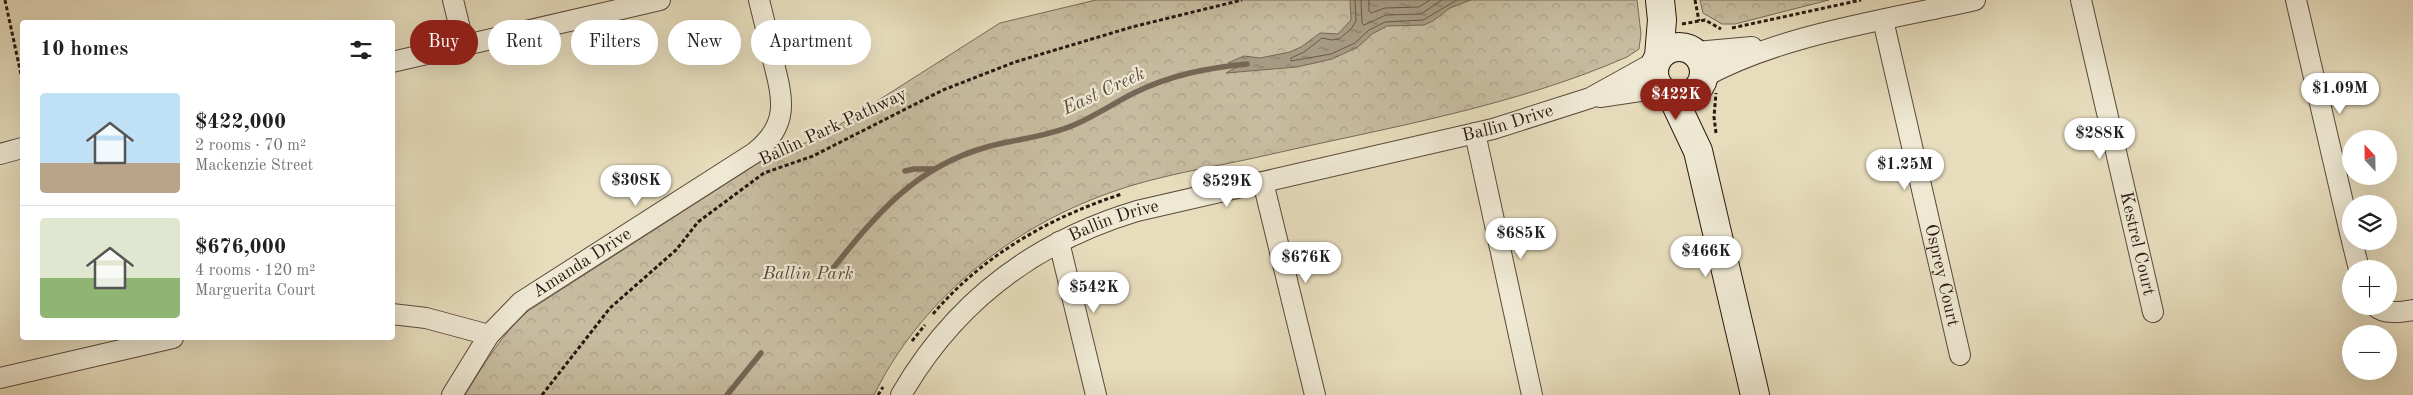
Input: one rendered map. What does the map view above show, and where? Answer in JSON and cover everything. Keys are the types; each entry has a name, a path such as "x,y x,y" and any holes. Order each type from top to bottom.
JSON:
{"main road":[{"path":"1660,0 1662,76 1698,151"},
{"path":"1666,0 1693,52 1698,151 1755,395"},
{"path":"1662,76 1670,48 1693,52"},
{"path":"1662,76 1686,96 1693,52"}],"street":[{"path":"453,0 458,20"},
{"path":"478,42 660,0"},
{"name":"Amanda Drive","path":"452,395 489,335 521,302 754,153 769,140 779,123 782,95 759,0"},
{"path":"1693,52 1784,44 1975,0"},
{"name":"Kestrel Court","path":"2081,0 2153,312"},
{"path":"2296,0 2342,199"},
{"name":"Osprey Court","path":"1883,20 1960,354"},
{"path":"395,61 410,58"},
{"name":"Ballin Drive","path":"902,395 934,344 975,301 1021,264 1059,242 1107,220 1137,211 1522,121 1662,76"},
{"path":"1475,133 1532,395"},
{"path":"0,154 20,149"},
{"path":"1264,182 1315,395"},
{"path":"1059,242 1096,395"},
{"path":"2397,313 2413,310"},
{"path":"395,314 442,322 489,335"},
{"path":"0,378 164,340"}],"path":[{"path":"5,0 20,70"},
{"name":"Ballin Park Pathway","path":"542,395 610,308 676,250 698,222 764,173 813,156 943,90 1015,62 1132,27 1242,0"},
{"path":"1693,52 1694,0"},
{"path":"1693,52 1705,20 1717,29 1725,30 1861,0"}],"green space":[{"name":"Ballin Park","path":"1096,0 1637,0 1641,34 1639,49 1627,57 1541,89 1452,114 1147,181 1090,200 1051,218 1015,240 980,265 948,293 920,324 895,358 874,395 465,395 501,340 528,311 760,162 822,136 1000,23"},
{"path":"1700,0 1829,0 1735,24 1722,24 1703,13"}],"water":[{"path":"1350,0 1471,0 1450,8 1433,21 1424,25 1387,26 1372,34 1358,47 1332,59 1297,67 1226,73 1241,65 1228,63 1244,56 1260,58 1290,52 1301,47 1320,33 1338,34 1351,20"}],"waterway":[{"name":"East Creek","path":"830,272 880,213 898,196 938,167 987,147 1042,135 1074,125 1161,81 1203,70 1247,64"},
{"path":"905,171 933,169"},
{"name":"East Creek","path":"727,395 761,353"}]}
